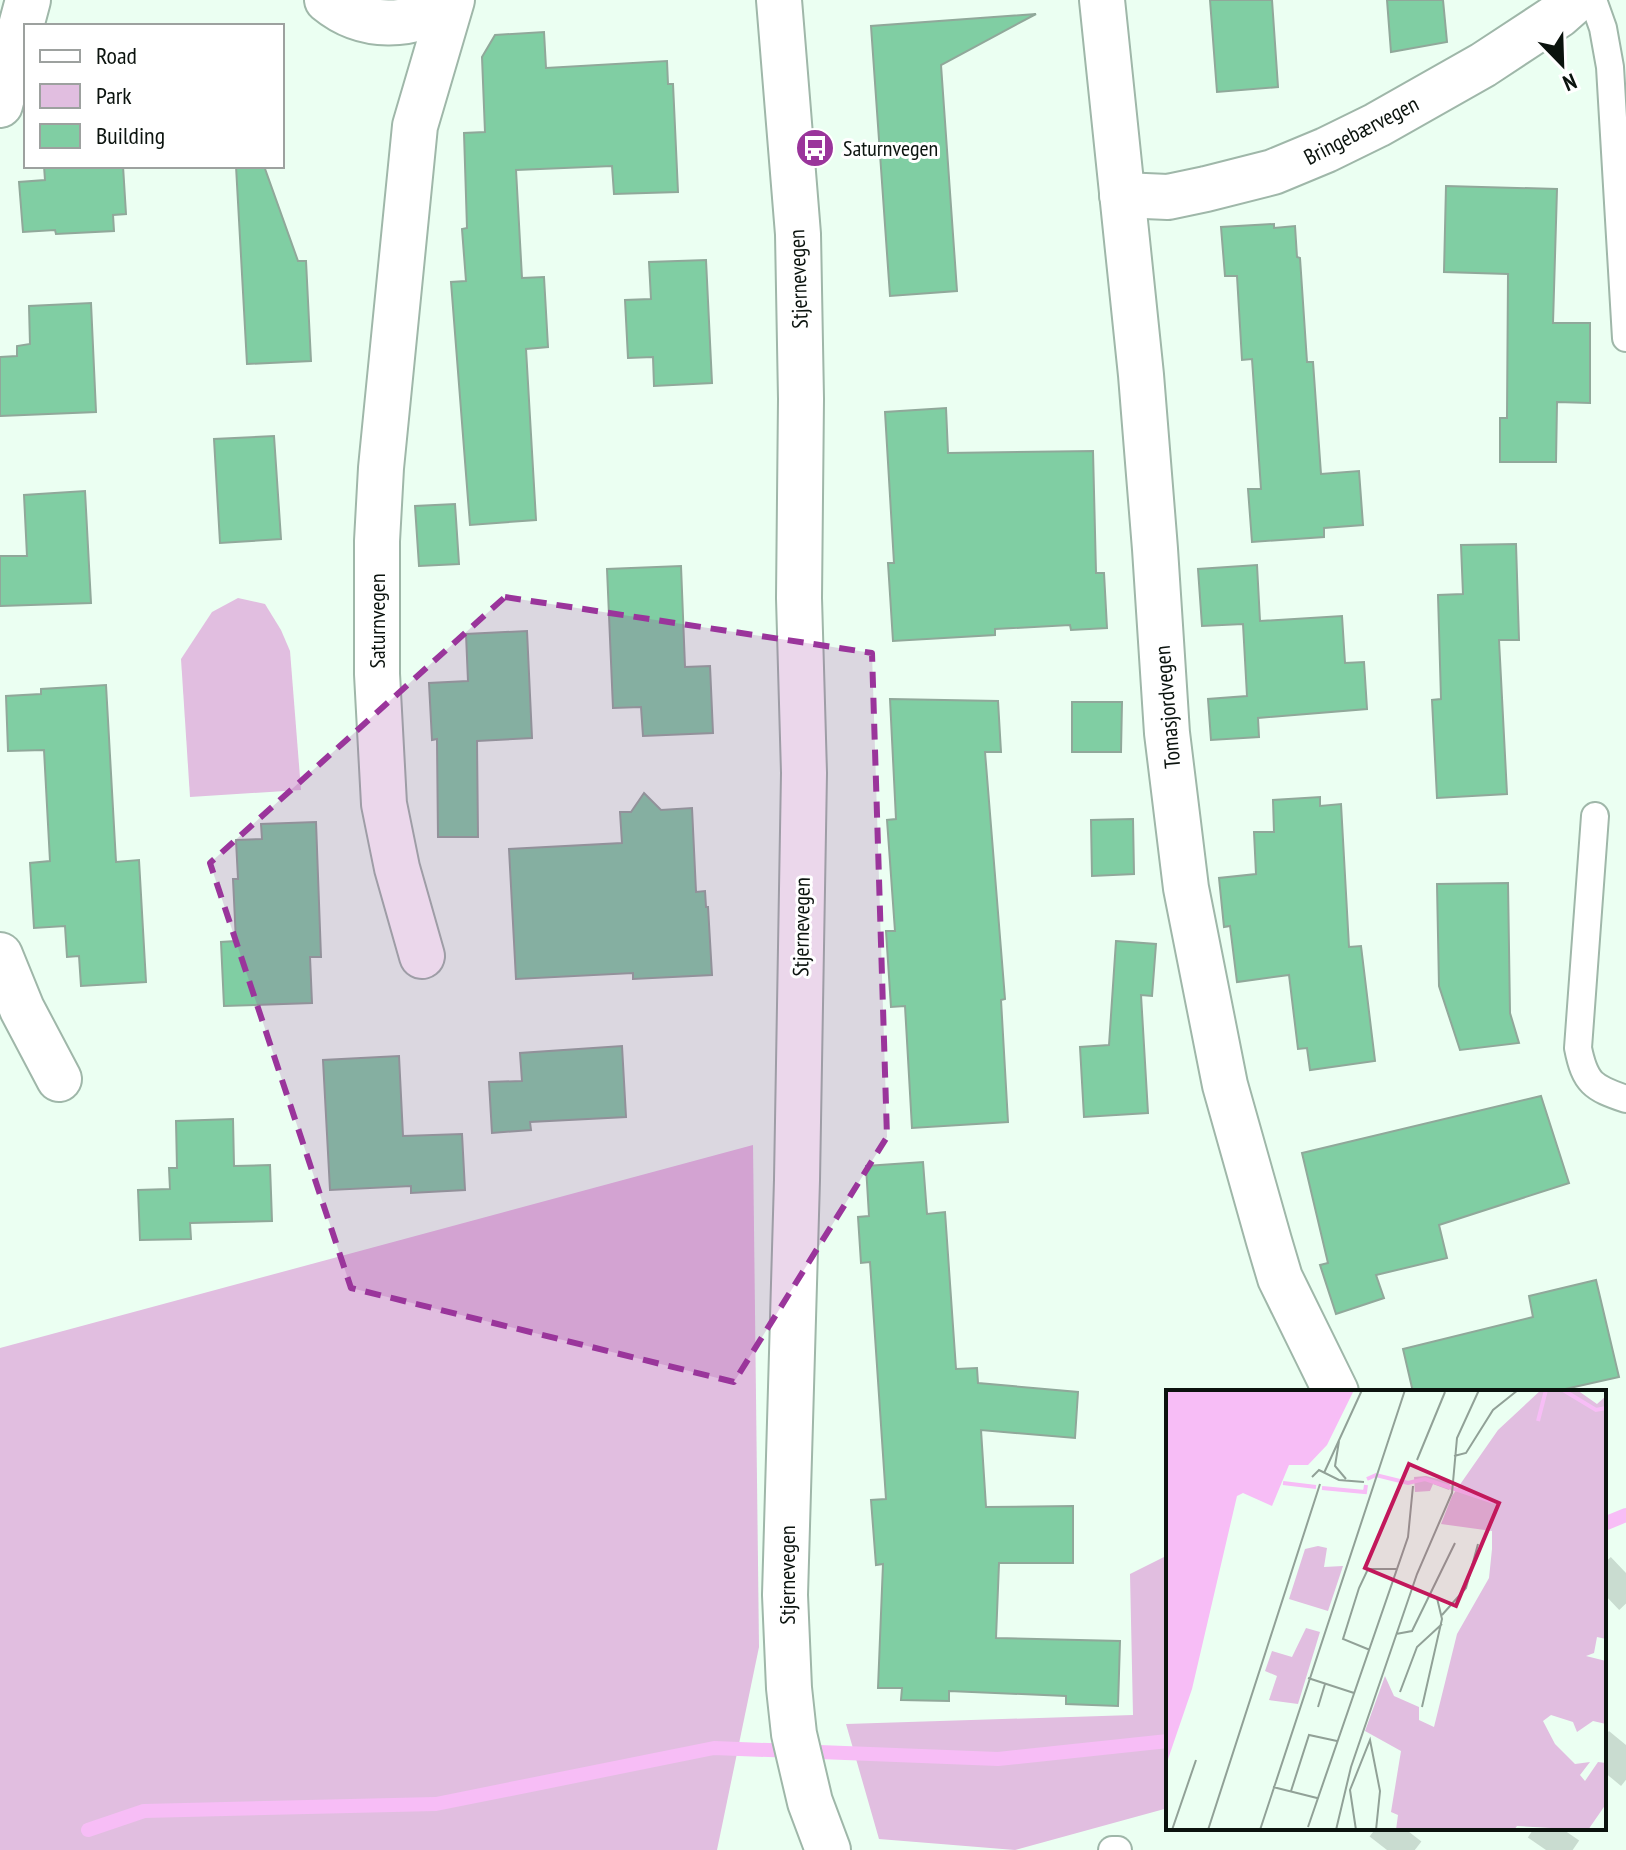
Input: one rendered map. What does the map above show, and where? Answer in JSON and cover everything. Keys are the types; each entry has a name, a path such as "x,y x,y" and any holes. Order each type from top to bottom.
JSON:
{"street":[{"path":"0,105 28,0"},
{"path":"327,0 350,15 384,23 409,21 433,12 450,0"},
{"name":"Saturnvegen","path":"422,956 397,868 384,804 377,674 377,541 381,468 415,126 450,0"},
{"name":"Stjernevegen","path":"779,0 798,234 801,399 799,598 804,773 785,1595 794,1734 810,1802 828,1850"},
{"name":"Tomasjordvegen","path":"1102,0 1155,549 1167,733 1186,888 1225,1085 1269,1241 1280,1278 1335,1390"},
{"name":"Bringebærvegen","path":"1122,195 1168,197 1193,192 1273,172 1326,150 1483,65 1559,15 1576,0"},
{"path":"0,955 22,1009 59,1079"}],"lane":[{"path":"1593,0 1603,28 1610,67 1626,338"},
{"path":"1595,816 1578,1048 1583,1072 1598,1089 1626,1099"}],"highlighted area":[{"path":"505,597 872,653 887,1137 734,1382 351,1288 210,863"}],"green space":[{"path":"238,598 265,604 290,651 301,790 190,797 181,659 212,612"},
{"path":"753,1145 759,1647 717,1850 0,1850 0,1348"},
{"path":"1166,1556 1166,1809 1015,1850 879,1839 846,1724 1133,1715 1130,1574"}],"building":[{"path":"1210,0 1272,0 1278,87 1217,92"},
{"path":"1387,0 1443,0 1447,42 1391,52"},
{"path":"1036,14 941,65 957,291 890,296 871,26"},
{"path":"544,32 546,68 667,61 668,84 673,84 678,192 614,194 612,166 516,170 522,278 544,277 548,347 526,349 536,520 470,525 451,282 466,281 462,229 467,228 464,133 485,132 482,57 495,35"},
{"path":"44,168 123,168 126,214 113,215 114,231 23,232 19,182 45,180"},
{"path":"236,168 265,168 298,261 306,261 311,361 247,364"},
{"path":"1446,186 1557,189 1553,323 1590,323 1590,403 1557,402 1556,462 1500,462 1500,418 1507,418 1508,274 1444,272"},
{"path":"1274,224 1274,228 1295,226 1307,362 1313,362 1321,474 1359,471 1363,525 1324,528 1324,537 1252,542 1248,489 1261,489 1252,359 1242,360 1237,276 1225,276 1221,227"},
{"path":"706,260 712,383 654,386 653,357 628,358 625,300 651,299 649,262"},
{"path":"91,303 96,412 0,416 0,357 17,356 17,346 30,344 29,306"},
{"path":"946,408 948,453 1093,451 1096,573 1104,573 1107,628 1071,630 1070,625 995,629 995,635 893,641 888,563 894,563 885,412"},
{"path":"274,436 281,539 220,543 214,439"},
{"path":"85,491 91,603 0,606 0,556 27,556 24,495"},
{"path":"455,504 459,564 419,566 415,506"},
{"path":"1516,544 1519,640 1499,640 1507,794 1437,798 1432,700 1441,699 1438,595 1463,594 1461,545"},
{"path":"1257,565 1260,621 1342,616 1345,663 1364,662 1367,709 1258,718 1259,737 1211,740 1208,699 1247,696 1243,624 1202,626 1198,569"},
{"path":"681,566 685,667 710,666 713,733 643,736 641,707 613,708 607,569"},
{"path":"527,631 532,738 477,741 478,837 438,837 437,739 432,740 429,683 468,681 466,634"},
{"path":"106,685 116,862 139,860 146,982 81,986 79,956 67,957 65,926 34,928 30,863 50,861 44,750 8,751 6,696 41,694 41,689"},
{"path":"890,699 998,701 1001,752 985,752 1005,999 1001,1000 1008,1122 912,1128 905,1006 891,1007 886,931 895,931 887,820 896,819"},
{"path":"1072,702 1122,702 1121,752 1072,752"},
{"path":"644,793 661,810 692,808 696,892 705,891 712,975 633,979 633,973 516,979 509,849 622,843 620,812 631,812"},
{"path":"1320,797 1320,806 1341,804 1349,947 1361,946 1375,1061 1310,1070 1307,1048 1298,1049 1289,975 1237,982 1230,926 1224,927 1219,878 1256,874 1254,832 1274,832 1273,800"},
{"path":"1133,819 1134,874 1092,876 1091,820"},
{"path":"316,822 321,957 310,957 312,1003 224,1006 221,942 236,941 233,879 238,879 236,840 262,839 261,824"},
{"path":"1508,883 1510,1013 1519,1043 1460,1050 1439,986 1437,884"},
{"path":"1116,941 1156,944 1152,996 1141,995 1148,1113 1084,1117 1080,1047 1109,1045"},
{"path":"622,1046 626,1117 530,1122 531,1130 492,1133 489,1082 522,1081 520,1053"},
{"path":"399,1056 403,1136 462,1134 465,1190 411,1193 411,1186 330,1190 323,1060"},
{"path":"1541,1096 1569,1183 1439,1225 1447,1258 1376,1275 1384,1298 1336,1314 1320,1265 1328,1263 1302,1153"},
{"path":"233,1119 234,1166 270,1165 272,1221 190,1223 191,1239 140,1240 138,1190 170,1189 169,1168 177,1168 176,1121"},
{"path":"923,1162 927,1214 945,1212 956,1369 977,1368 978,1383 1078,1392 1075,1438 981,1430 986,1507 1073,1506 1073,1563 999,1563 996,1638 1120,1641 1118,1706 1066,1704 1066,1696 949,1691 949,1701 901,1700 902,1688 878,1688 883,1564 876,1565 871,1500 886,1499 870,1262 861,1263 858,1217 869,1216 866,1166"},
{"path":"1596,1280 1619,1377 1561,1390 1413,1390 1403,1349 1533,1317 1529,1296"}],"waterway":[{"path":"1606,1523 1626,1515"},
{"path":"88,1830 144,1811 436,1804 714,1748 998,1759 1166,1741"}],"tunnel":[{"path":"1606,1592 1626,1573"},
{"path":"1606,1770 1626,1745"},
{"path":"1387,1850 1402,1830"},
{"path":"1546,1850 1560,1830"}],"place":[{"name":"Saturnvegen","path":"815,148"}]}
